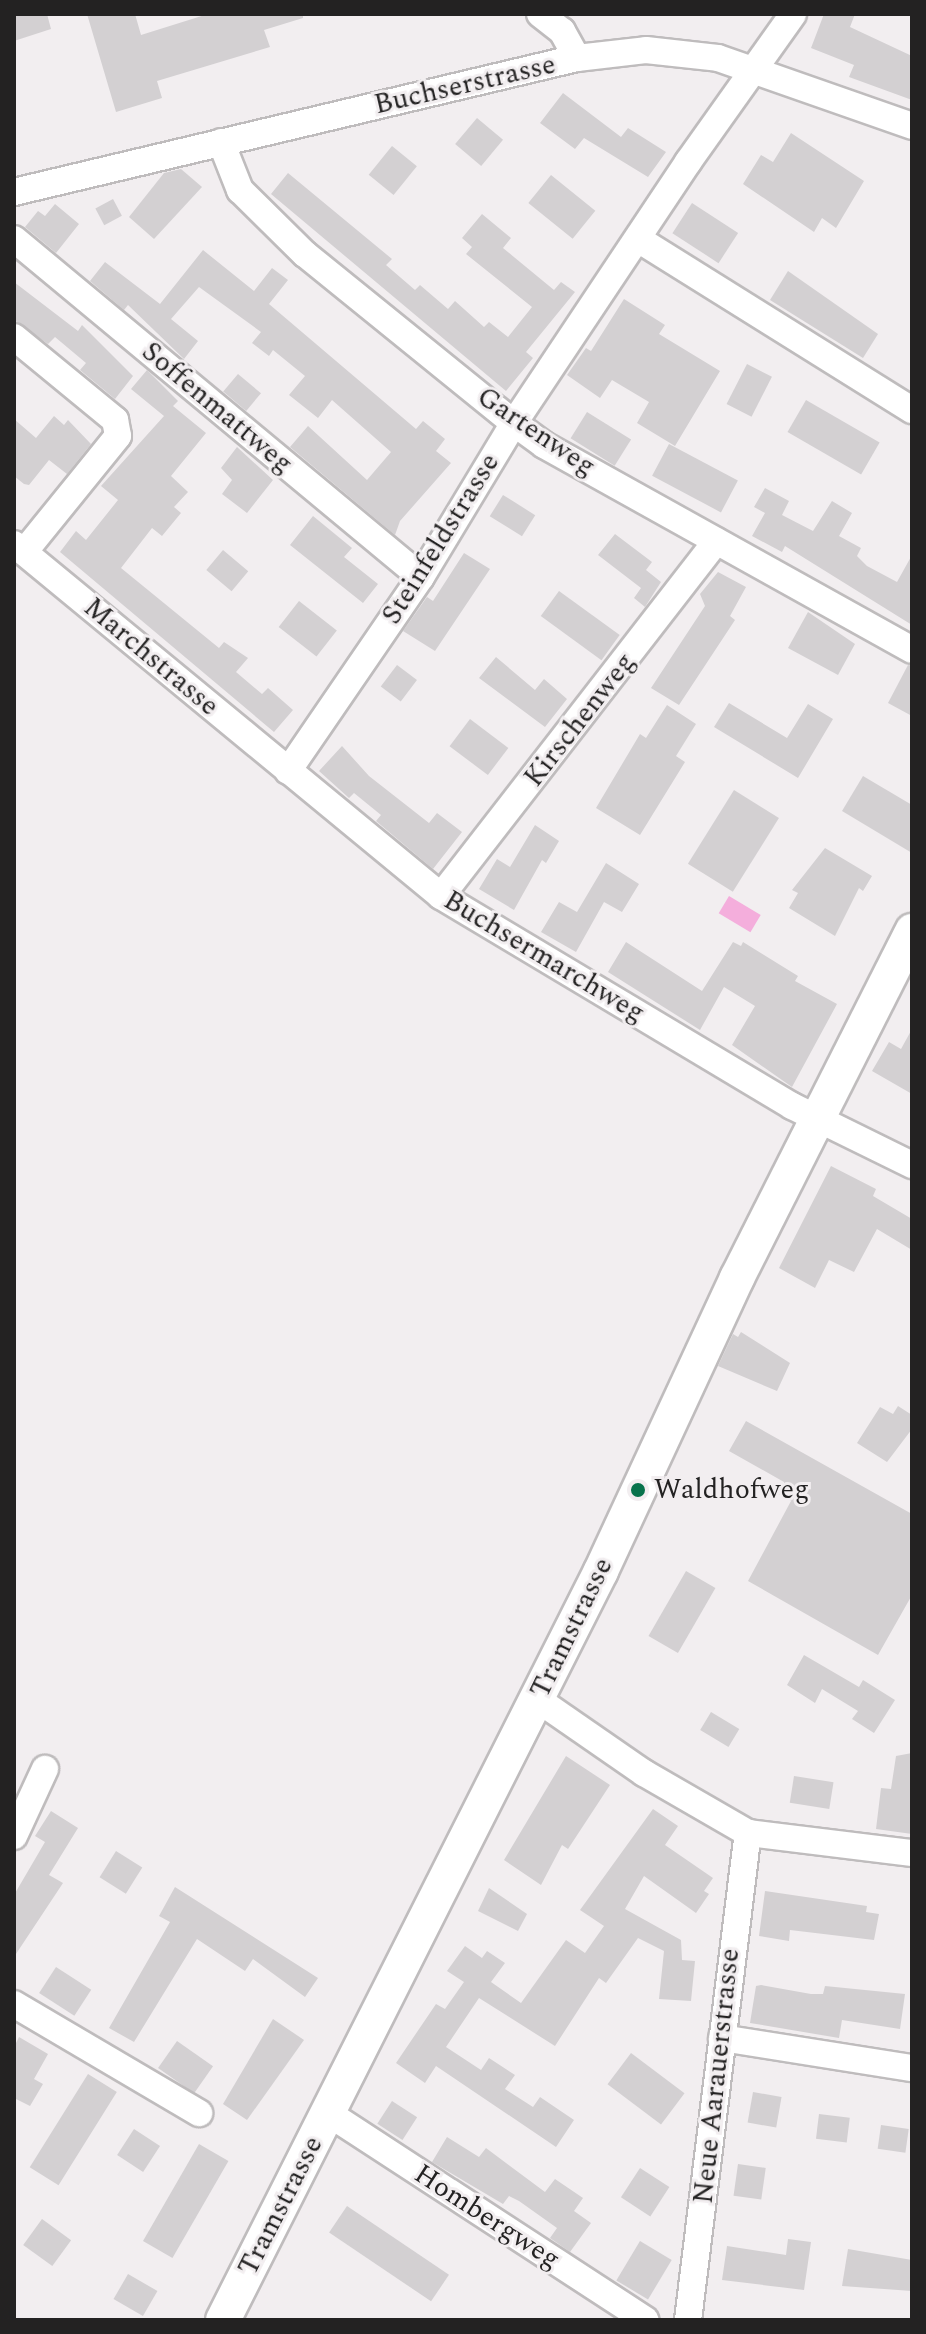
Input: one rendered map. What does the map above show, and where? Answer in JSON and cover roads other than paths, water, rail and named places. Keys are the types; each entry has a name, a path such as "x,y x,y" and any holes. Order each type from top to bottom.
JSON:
{"main road":[{"name":"Tramstrasse","path":"223,2320 537,1699 817,1119 912,931"}],"street":[{"path":"540,14 562,31 577,58"},
{"name":"Steinfeldstrasse","path":"288,771 421,577 514,423 793,14"},
{"name":"Buchserstrasse","path":"14,192 577,58 646,50 718,58 754,68 912,126"},
{"name":"Gartenweg","path":"221,142 240,190 305,254 514,423 716,541 912,650"},
{"name":"Soffenmattweg","path":"14,239 421,577"},
{"path":"638,239 912,409"},
{"path":"14,337 115,420 118,436 19,548"},
{"name":"Kirschenweg","path":"441,896 716,541"},
{"name":"Marchstrasse","path":"19,548 288,771"},
{"name":"Buchsermarchweg","path":"288,771 441,896 817,1119 912,1165"},
{"path":"537,1699 644,1773 748,1833 912,1853"},
{"path":"14,1836 45,1769"},
{"name":"Neue Aarauerstrasse","path":"688,2320 748,1833"},
{"path":"14,2004 199,2113"},
{"path":"722,2038 912,2068"},
{"name":"Hombergweg","path":"328,2113 645,2320"}],"place":[{"name":"Waldhofweg","path":"638,1490"}]}
